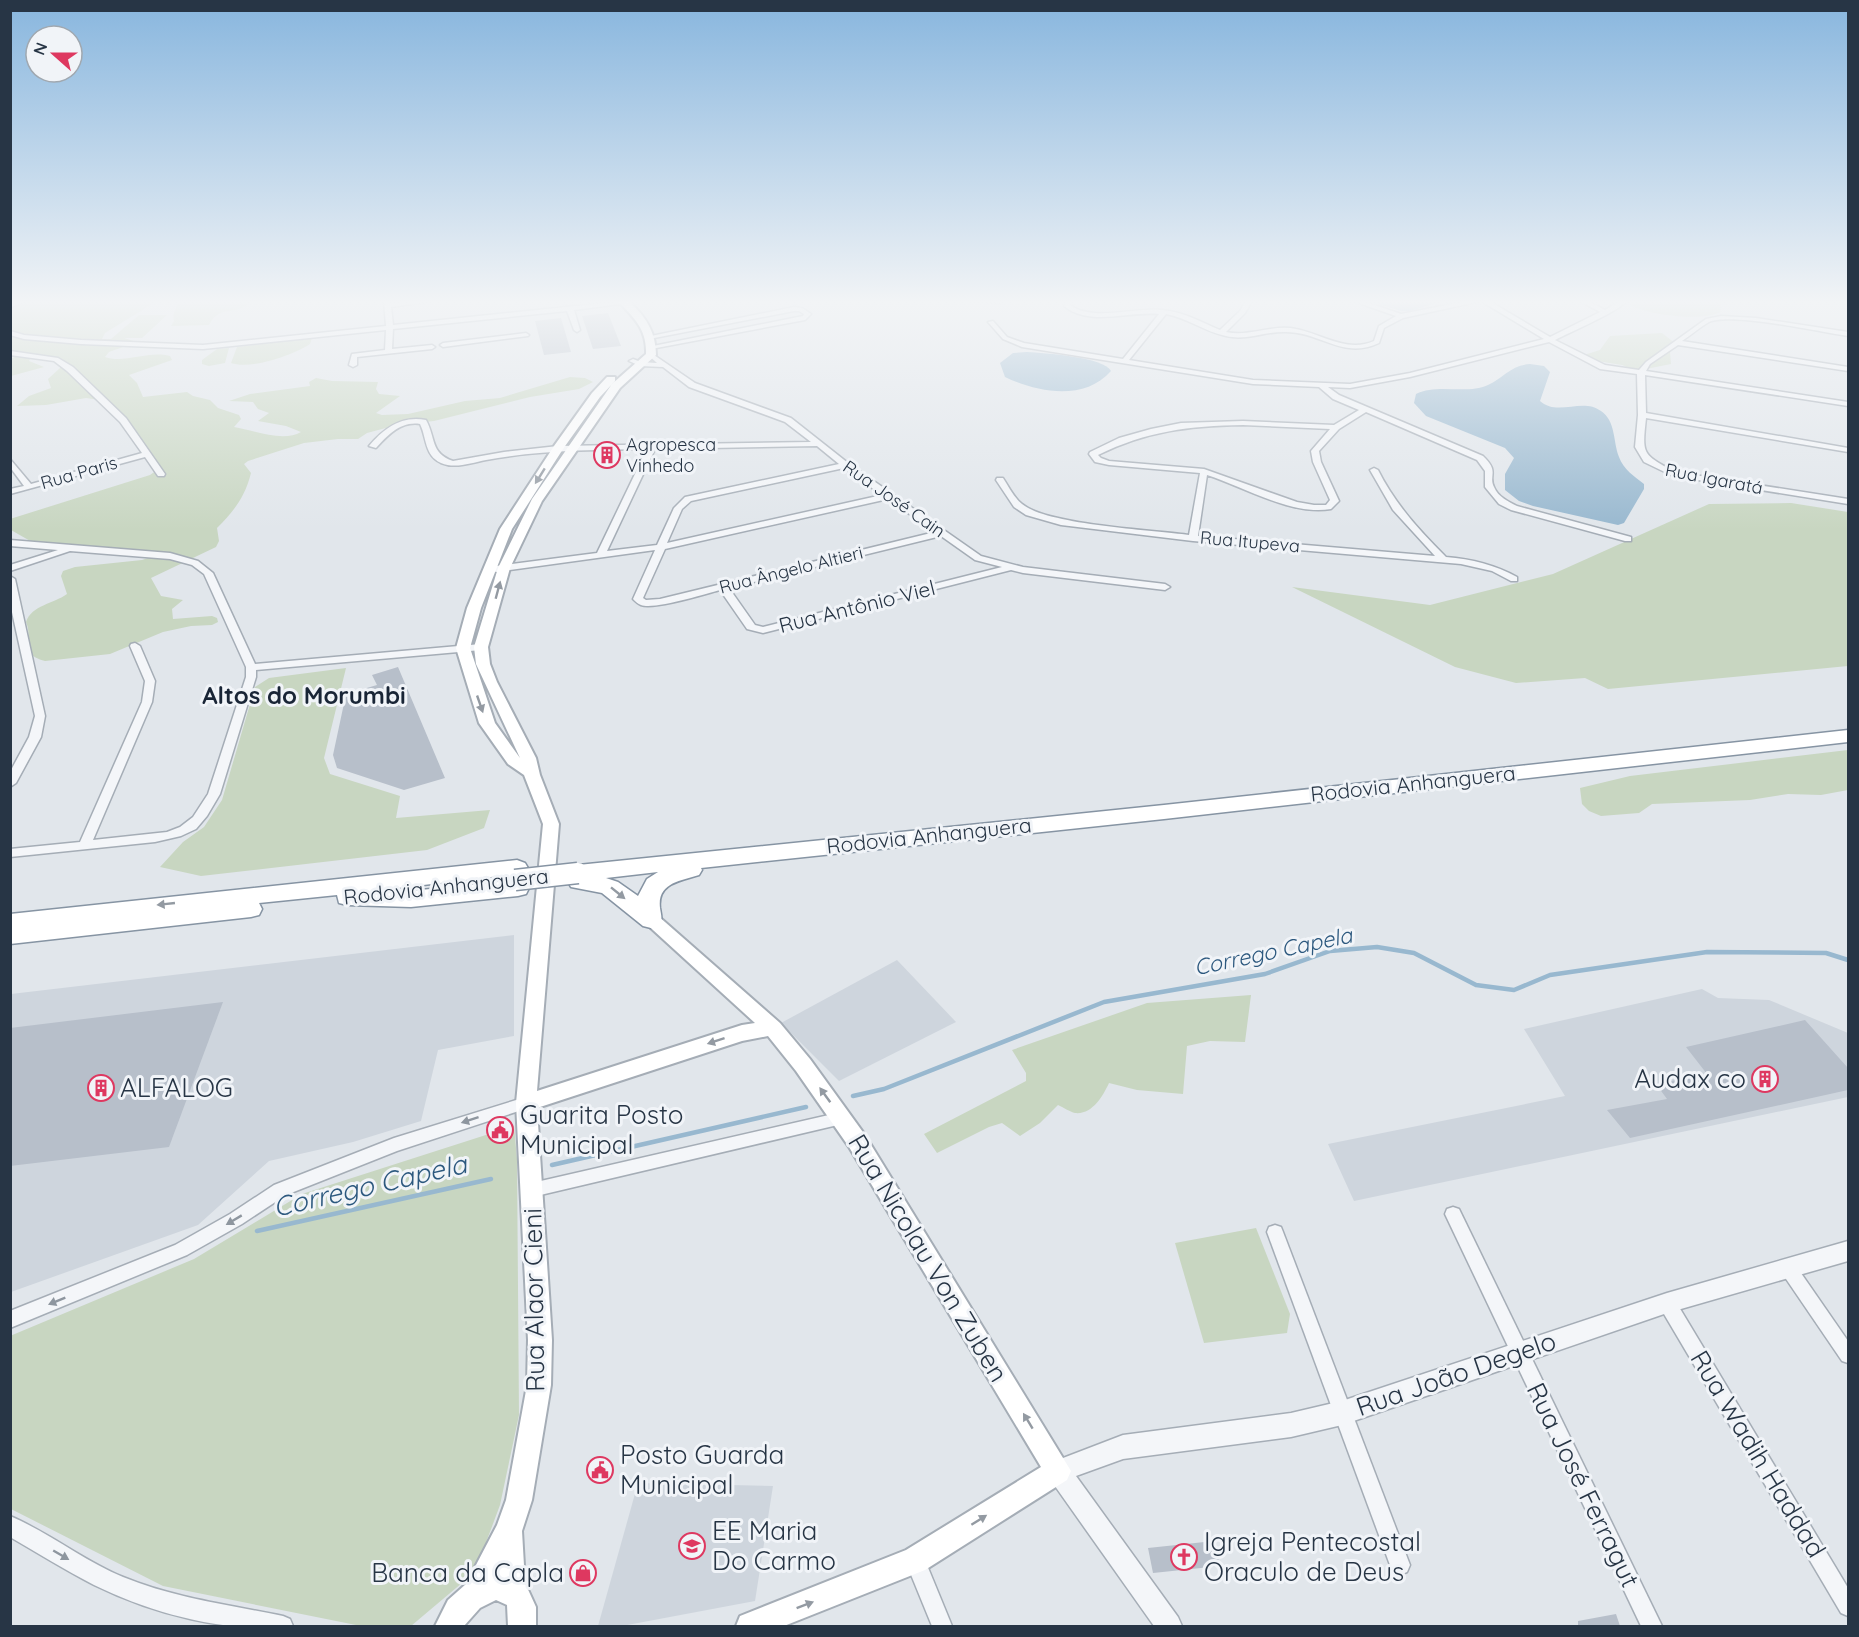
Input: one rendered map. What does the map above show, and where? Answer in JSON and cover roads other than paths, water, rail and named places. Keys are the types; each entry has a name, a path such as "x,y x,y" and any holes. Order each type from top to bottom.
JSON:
{"highway":[{"name":"Rodovia Anhanguera","path":"578,872 717,843 1086,806 1848,722"},
{"name":"Rodovia Anhanguera","path":"578,872 1164,812 1848,736"},
{"path":"651,920 648,894 659,881 682,872 777,851"},
{"path":"517,879 578,872 605,884 651,920"},
{"name":"Rodovia Anhanguera","path":"10,936 164,921 347,897 411,899 517,879"},
{"name":"Rodovia Anhanguera","path":"10,922 517,879"}],"main road":[{"path":"530,771 514,761 487,723 463,648 474,608 506,529 558,448 596,395 618,377"},
{"path":"481,646 504,568 536,501 624,377"},
{"name":"Rua Alaor Cieni","path":"449,1626 461,1604 477,1592 509,1531 519,1500 539,1385 540,1340 526,1103 551,824 545,803 530,771 525,750 490,682 483,664 481,646"},
{"name":"Rua Nicolau Von Zuben","path":"651,920 773,1028 842,1118 1058,1471"},
{"path":"739,996 747,1016 742,1033"},
{"path":"526,1103 742,1033 773,1028"},
{"path":"750,1626 915,1560 1058,1471"},
{"name":"Rua Alaor Cieni","path":"509,1531 512,1591"},
{"path":"477,1592 495,1586 512,1591 521,1604 524,1616 522,1626"}],"street":[{"path":"77,377 123,420 161,474"},
{"name":"Rua José Cain","path":"683,377 692,385 788,420 845,465 978,558 1011,568 1165,587"},
{"path":"1223,377 1253,382 1322,386 1372,384 1399,377"},
{"name":"Rua Igaratá","path":"1641,377 1642,415 1639,447 1647,460 1658,468 1692,478 1848,502"},
{"path":"1670,377 1848,404"},
{"path":"1322,386 1336,397 1480,458 1489,466 1491,474 1489,487 1502,502 1533,515 1628,539"},
{"path":"1336,427 1191,423 1162,427 1093,454 1098,460 1109,463 1204,471 1307,508 1331,507 1335,501 1317,462 1315,451 1336,427 1366,410"},
{"path":"1642,415 1848,450"},
{"path":"373,446 394,427 410,421 423,422 432,453 444,462 452,464 558,448 819,444"},
{"path":"601,554 652,447"},
{"name":"Rua Paris","path":"10,492 147,454"},
{"path":"10,461 29,487"},
{"path":"660,547 678,508 688,499 845,465"},
{"path":"1374,470 1386,495 1400,516 1443,559"},
{"path":"1193,537 1204,471"},
{"name":"Rua Itupeva","path":"1000,480 1017,505 1043,518 1193,537 1443,559 1483,566 1514,579"},
{"path":"490,570 660,547 890,496"},
{"name":"Rua Ângelo Altieri","path":"660,547 637,597 639,600 650,603 660,602 942,533"},
{"path":"10,543 170,556 201,565 208,573 251,667 250,677 217,783 205,812 192,826 174,835 10,853"},
{"path":"10,568 70,548"},
{"name":"Rua Antônio Viel","path":"723,587 751,627 763,630 1011,568"},
{"path":"10,579 40,716 35,737 10,783"},
{"path":"84,846 147,702 150,688 135,646"},
{"path":"251,667 481,646"},
{"path":"10,1320 181,1250 236,1219 280,1190 394,1145 526,1103"},
{"path":"532,1190 842,1118"},
{"name":"Rua José Ferragut","path":"1453,1214 1518,1353 1652,1626"},
{"path":"1275,1232 1400,1565"},
{"name":"Rua João Degelo","path":"1058,1471 1123,1447 1291,1425 1342,1413 1667,1303 1848,1251"},
{"path":"1788,1268 1848,1355"},
{"name":"Rua Wadih Haddad","path":"1667,1303 1848,1606"},
{"name":"Rua Nicolau Von Zuben","path":"1058,1471 1168,1626"},
{"path":"10,1526 67,1559 134,1591 160,1599 283,1626"},
{"path":"915,1560 942,1626"}],"water":[{"path":"1006,377 1104,377 1088,387 1061,391 1018,383"},
{"path":"1500,377 1548,377 1540,401 1562,408 1594,407 1606,415 1623,465 1644,484 1644,489 1624,523 1618,525 1519,501 1505,490 1505,474 1514,458 1505,448 1426,416 1414,403 1416,394 1425,391 1479,388"}],"waterway":[{"name":"Corrego Capela","path":"853,1096 884,1089 1104,1002 1265,974 1330,951 1377,947 1414,953 1476,985 1514,990 1550,975 1707,952 1826,953 1848,960"},
{"name":"Corrego Capela","path":"552,1165 806,1107"},
{"name":"Corrego Capela","path":"257,1231 491,1179"}],"place":[{"name":"Agropesca Vinhedo","path":"607,455"},
{"name":"Audax co","path":"1765,1079"},
{"name":"ALFALOG","path":"101,1088"},
{"name":"Guarita Posto Municipal","path":"500,1130"},
{"name":"Posto Guarda Municipal","path":"600,1470"},
{"name":"EE Maria Do Carmo","path":"692,1546"},
{"name":"Igreja Pentecostal Oraculo de Deus","path":"1184,1557"},
{"name":"Banca da Capla","path":"583,1573"}],"district":[{"name":"Altos do Morumbi","path":"304,696"}]}
